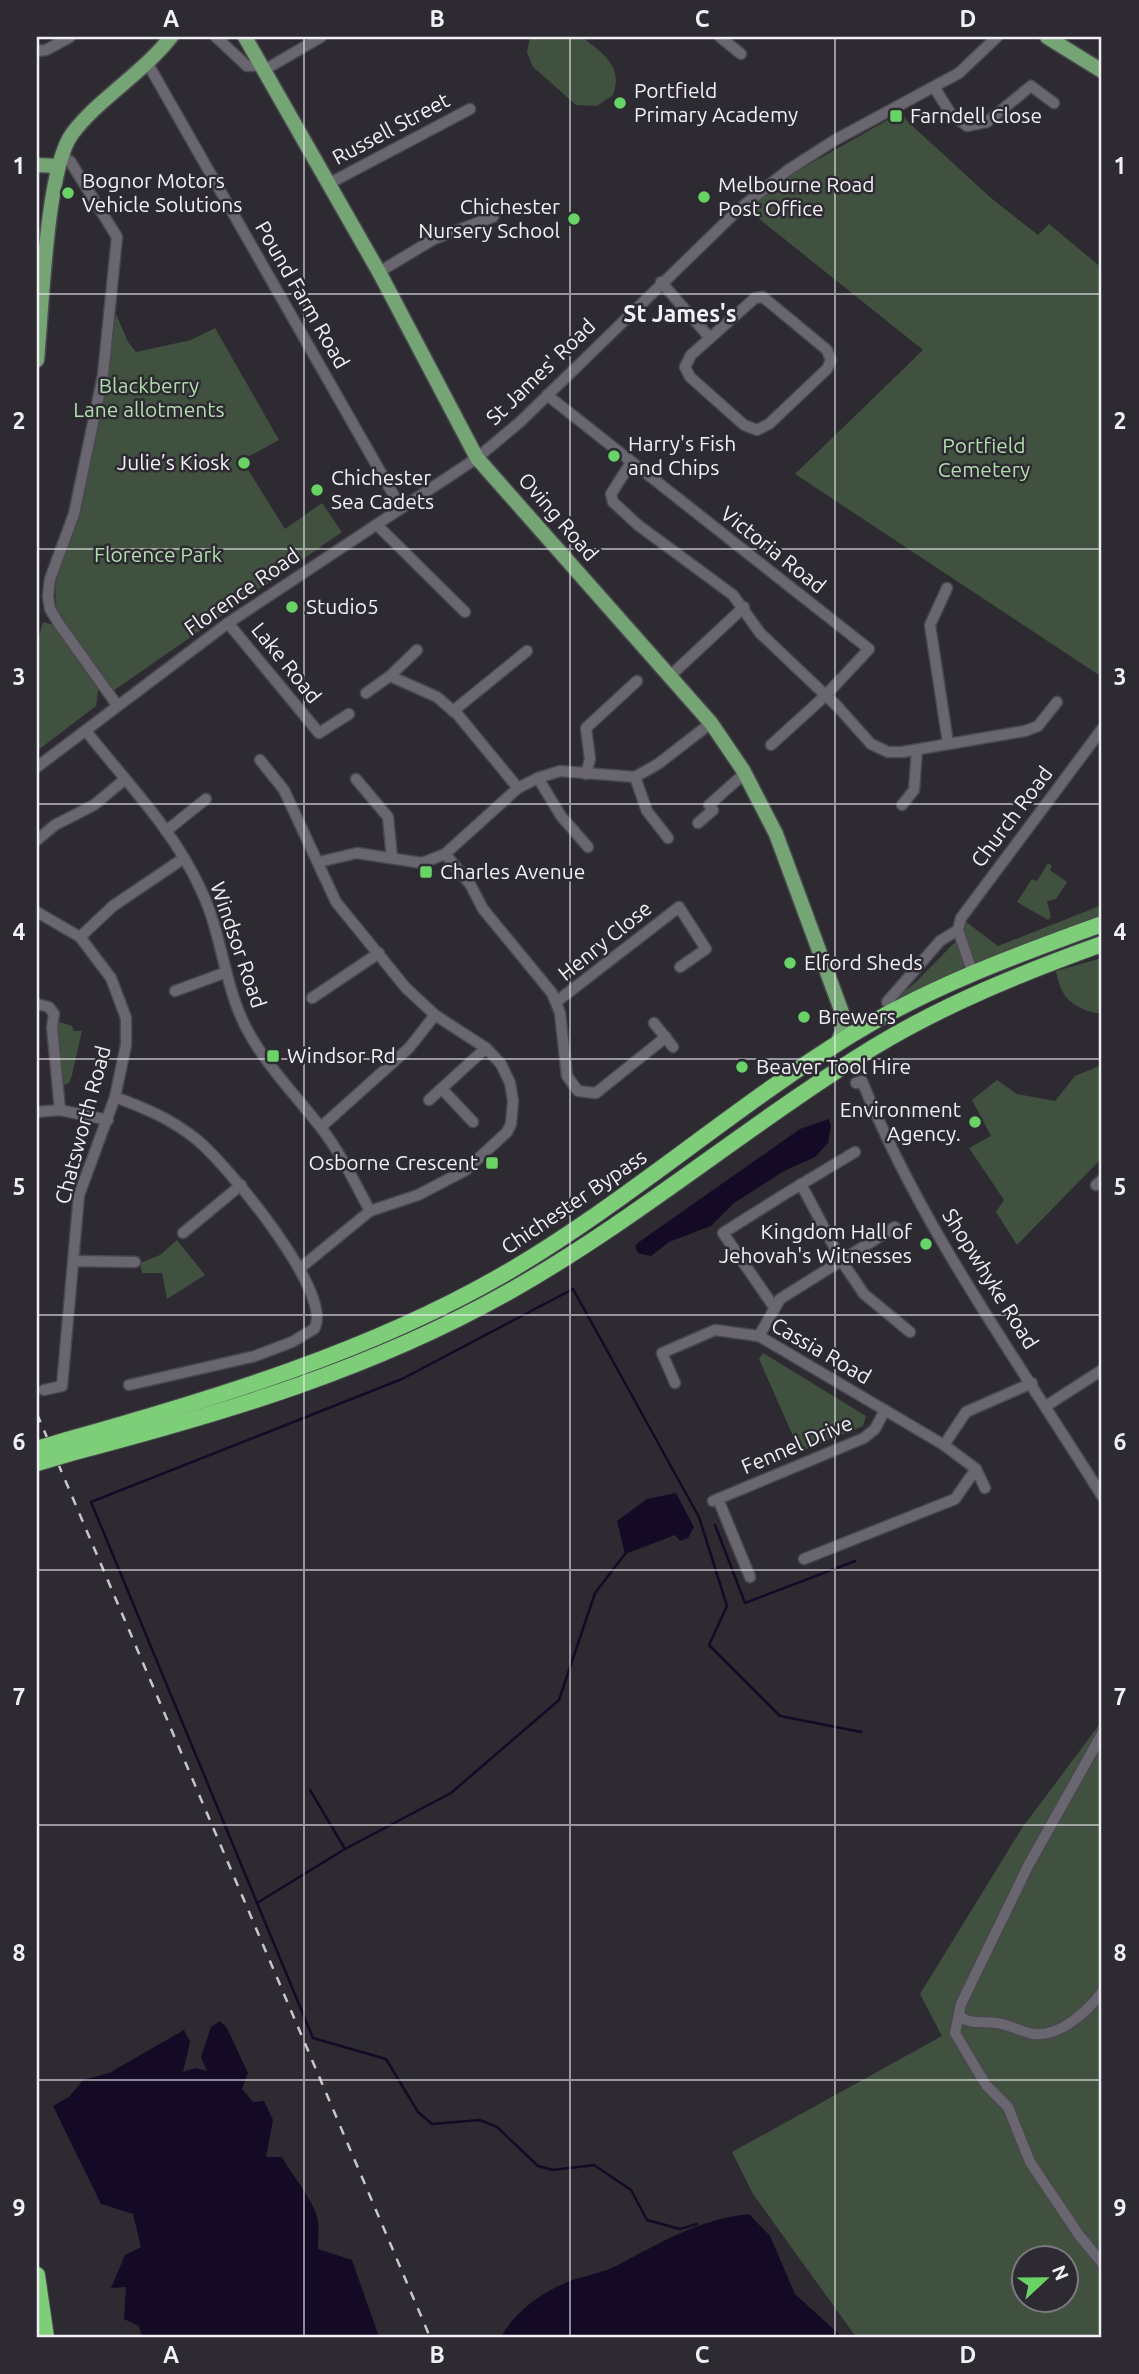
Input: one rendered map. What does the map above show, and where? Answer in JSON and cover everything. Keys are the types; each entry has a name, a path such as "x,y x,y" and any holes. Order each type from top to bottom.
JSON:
{"highway":[{"name":"Chichester Bypass","path":"37,1463 69,1447 372,1339 454,1302 564,1236 871,1023 973,974 1102,924"},
{"name":"Chichester Bypass","path":"37,1449 69,1447 270,1398 423,1337 513,1289 573,1252 875,1047 964,999 1102,944"},
{"path":"37,2275 46,2337"}],"main road":[{"path":"37,360 49,230 60,161 77,127 148,64 171,37"},
{"name":"Oving Road","path":"245,37 330,183 477,458 711,723 745,773 787,860 843,1016"},
{"path":"1047,37 1102,71"},
{"path":"37,165 60,161"},
{"path":"843,1016 851,1022 871,1023"},
{"path":"836,1045 844,1026 843,1016"}],"street":[{"path":"37,51 46,50 70,37"},
{"path":"216,37 247,66 264,67 321,37"},
{"path":"720,37 741,54"},
{"name":"St James' Road","path":"477,458 547,395 737,211 788,170 835,140 934,87 978,58 997,37"},
{"name":"Pound Farm Road","path":"148,64 401,508"},
{"path":"934,87 951,114 967,126 987,122 1031,86 1054,103"},
{"name":"Russell Street","path":"330,183 470,108"},
{"path":"60,161 70,161 117,236 103,375 74,513 50,579 48,596 50,609 59,624 117,705"},
{"path":"379,272 435,239 491,218 482,208"},
{"path":"661,282 710,338"},
{"path":"763,297 827,349 831,360 827,369 769,424 757,430 744,425 686,373 686,362 710,338 755,298 763,297"},
{"name":"Victoria Road","path":"547,395 630,464 869,649 825,696 771,745"},
{"name":"Florence Road","path":"37,767 228,623 477,458"},
{"path":"630,464 611,494 613,502 638,525 723,587 744,607 760,633 871,744 888,752 917,750 1025,731 1038,726 1057,702"},
{"path":"377,525 465,612"},
{"path":"947,588 930,625 948,743"},
{"path":"670,676 744,607"},
{"name":"Lake Road","path":"228,623 319,733 349,714"},
{"path":"366,693 390,676 417,650"},
{"path":"455,713 527,651"},
{"path":"390,676 437,697 455,713 518,788"},
{"path":"586,775 590,759 586,728 637,681"},
{"path":"319,862 357,853 422,863 445,854 518,788 538,778 560,771 635,777 658,764 711,723"},
{"name":"Church Road","path":"887,1002 940,941 958,930 961,918 1102,729"},
{"name":"Windsor Road","path":"86,731 166,831 184,858 202,890 214,924 224,973 253,1040 321,1127 370,1211"},
{"path":"902,805 914,790 917,750"},
{"path":"260,760 284,790 336,902 406,988 435,1015 486,1048 501,1064 510,1083 513,1101 511,1124 507,1132 466,1170 418,1195 370,1211 299,1269"},
{"path":"698,823 713,810 709,805 745,773"},
{"path":"635,777 647,811 668,838"},
{"path":"538,778 561,816 589,847"},
{"path":"356,779 388,817 392,858"},
{"path":"37,840 55,825 94,805 124,780"},
{"path":"166,831 206,799"},
{"path":"445,854 470,884 482,909 548,986 556,1002 567,1076 578,1091 596,1093 666,1037"},
{"path":"80,937 113,905 184,858"},
{"name":"Henry Close","path":"556,1002 679,907 706,949 680,967"},
{"name":"Chatsworth Road","path":"37,912 80,937 111,978 121,996 126,1018 126,1045 115,1097 79,1195 62,1386 44,1390"},
{"path":"958,930 973,974"},
{"path":"312,998 379,953"},
{"path":"175,991 224,973"},
{"path":"37,1004 49,1007 54,1014 52,1027 60,1110"},
{"path":"321,1127 409,1048 435,1015"},
{"path":"654,1023 673,1047"},
{"path":"429,1100 486,1048"},
{"name":"Shopwhyke Road","path":"856,1083 862,1080 914,1191 1102,1496"},
{"path":"442,1089 473,1122"},
{"path":"115,1097 171,1121 220,1160 241,1185 309,1284 318,1314 318,1323 304,1336 255,1356 129,1385"},
{"path":"37,1112 60,1110 108,1119"},
{"path":"774,1307 723,1233 855,1152"},
{"path":"801,1184 841,1260 864,1294 910,1332"},
{"path":"183,1233 241,1185"},
{"path":"759,1336 780,1299 895,1227"},
{"path":"74,1261 135,1262"},
{"name":"Cassia Road","path":"676,1383 662,1353 715,1330 759,1336 944,1445 976,1469 985,1488"},
{"path":"1046,1406 1102,1370"},
{"path":"944,1445 966,1412 1031,1383"},
{"name":"Fennel Drive","path":"750,1577 716,1500 864,1438 875,1429 885,1410"},
{"path":"804,1559 954,1499 976,1469"},
{"path":"1102,1734 1028,1866 959,2016 955,2033 986,2085 1008,2108 1030,2162 1079,2235 1102,2263"},
{"path":"959,2016 967,2022 997,2023 1034,2034 1046,2033 1087,2013 1102,1992"}],"green space":[{"path":"530,37 582,37 609,61 613,68 616,85 613,95 597,106 576,105 533,67 527,52"},
{"name":"Portfield Cemetery","path":"902,112 907,121 991,198 1038,235 1049,224 1102,268 1102,677 795,474 923,350 748,210 792,174"},
{"name":"Florence Park","path":"116,314 128,342 136,352 191,340 215,328 279,440 242,460 285,529 322,503 342,532 113,691 58,614 56,587 95,434"},
{"path":"43,622 57,626 99,685 96,706 37,751 37,642"},
{"path":"1048,863 1052,866 1050,870 1067,882 1056,899 1047,901 1051,917 1048,920 1017,902 1032,879 1037,881"},
{"path":"1102,905 1102,918 981,964 969,956 963,945 961,918 998,946"},
{"path":"956,941 964,962 962,970 873,1015 915,983"},
{"path":"1102,958 1102,1014 1070,1002 1061,989 1056,971"},
{"path":"57,1021 72,1026 74,1031 82,1031 69,1083 61,1086"},
{"path":"1102,1065 1102,1158 1017,1245 996,1212 1004,1200 969,1148 991,1136 972,1100 997,1080 1017,1094 1055,1101 1075,1076"},
{"path":"177,1240 205,1275 167,1299 162,1273 142,1273 140,1263 160,1255"},
{"path":"763,1353 866,1416 863,1426 800,1452 759,1359"},
{"path":"1102,1721 1102,2337 856,2337 753,2194 732,2152 942,2036 920,1994 1022,1828"}],"shaded area":[{"path":"829,1119 831,1126 828,1143 815,1157 784,1171 734,1203 711,1226 669,1242 651,1256 638,1253 635,1246 639,1242 800,1129"},
{"path":"676,1493 694,1527 688,1538 680,1541 675,1535 625,1554 617,1521 647,1499"},
{"path":"220,2021 227,2028 248,2073 242,2089 253,2102 264,2101 273,2120 266,2157 282,2157 308,2197 318,2221 318,2249 352,2260 379,2337 142,2337 139,2326 124,2319 126,2287 111,2288 125,2255 141,2247 133,2214 101,2204 53,2106 69,2097 83,2080 109,2073 184,2030 190,2042 183,2072 195,2068 207,2071 201,2057 211,2027"},
{"path":"749,2214 770,2236 795,2294 842,2337 501,2337 520,2312 555,2287 610,2269 697,2227"}],"waterway":[{"path":"697,2224 680,2229 647,2220 631,2190 594,2165 553,2170 538,2166 497,2127 480,2120 432,2124 418,2112 386,2059 313,2038 91,1502 402,1379 573,1289 699,1517 727,1606 709,1645 780,1716 861,1732"},
{"path":"715,1525 745,1603 855,1561"},
{"path":"257,1903 345,1849 451,1793 559,1700 595,1593 625,1554"},
{"path":"310,1790 345,1849"}],"railway":[{"path":"37,1414 430,2337"}],"place":[{"name":"Portfield Primary Academy","path":"620,103"},
{"name":"Farndell Close","path":"896,116"},
{"name":"Bognor Motors Vehicle Solutions","path":"68,193"},
{"name":"Melbourne Road Post Office","path":"704,197"},
{"name":"Chichester Nursery School","path":"574,219"},
{"name":"Harry's Fish and Chips","path":"614,456"},
{"name":"Julie’s Kiosk","path":"244,463"},
{"name":"Chichester Sea Cadets","path":"317,490"},
{"name":"Studio5","path":"292,607"},
{"name":"Charles Avenue","path":"426,872"},
{"name":"Elford Sheds","path":"790,963"},
{"name":"Brewers","path":"804,1017"},
{"name":"Windsor Rd","path":"273,1056"},
{"name":"Beaver Tool Hire","path":"742,1067"},
{"name":"Environment Agency.","path":"975,1122"},
{"name":"Osborne Crescent","path":"492,1163"},
{"name":"Kingdom Hall of Jehovah's Witnesses","path":"926,1244"}],"district":[{"name":"St James's","path":"680,314"}],"park label":[{"name":"Blackberry Lane allotments","path":"149,398"}]}
